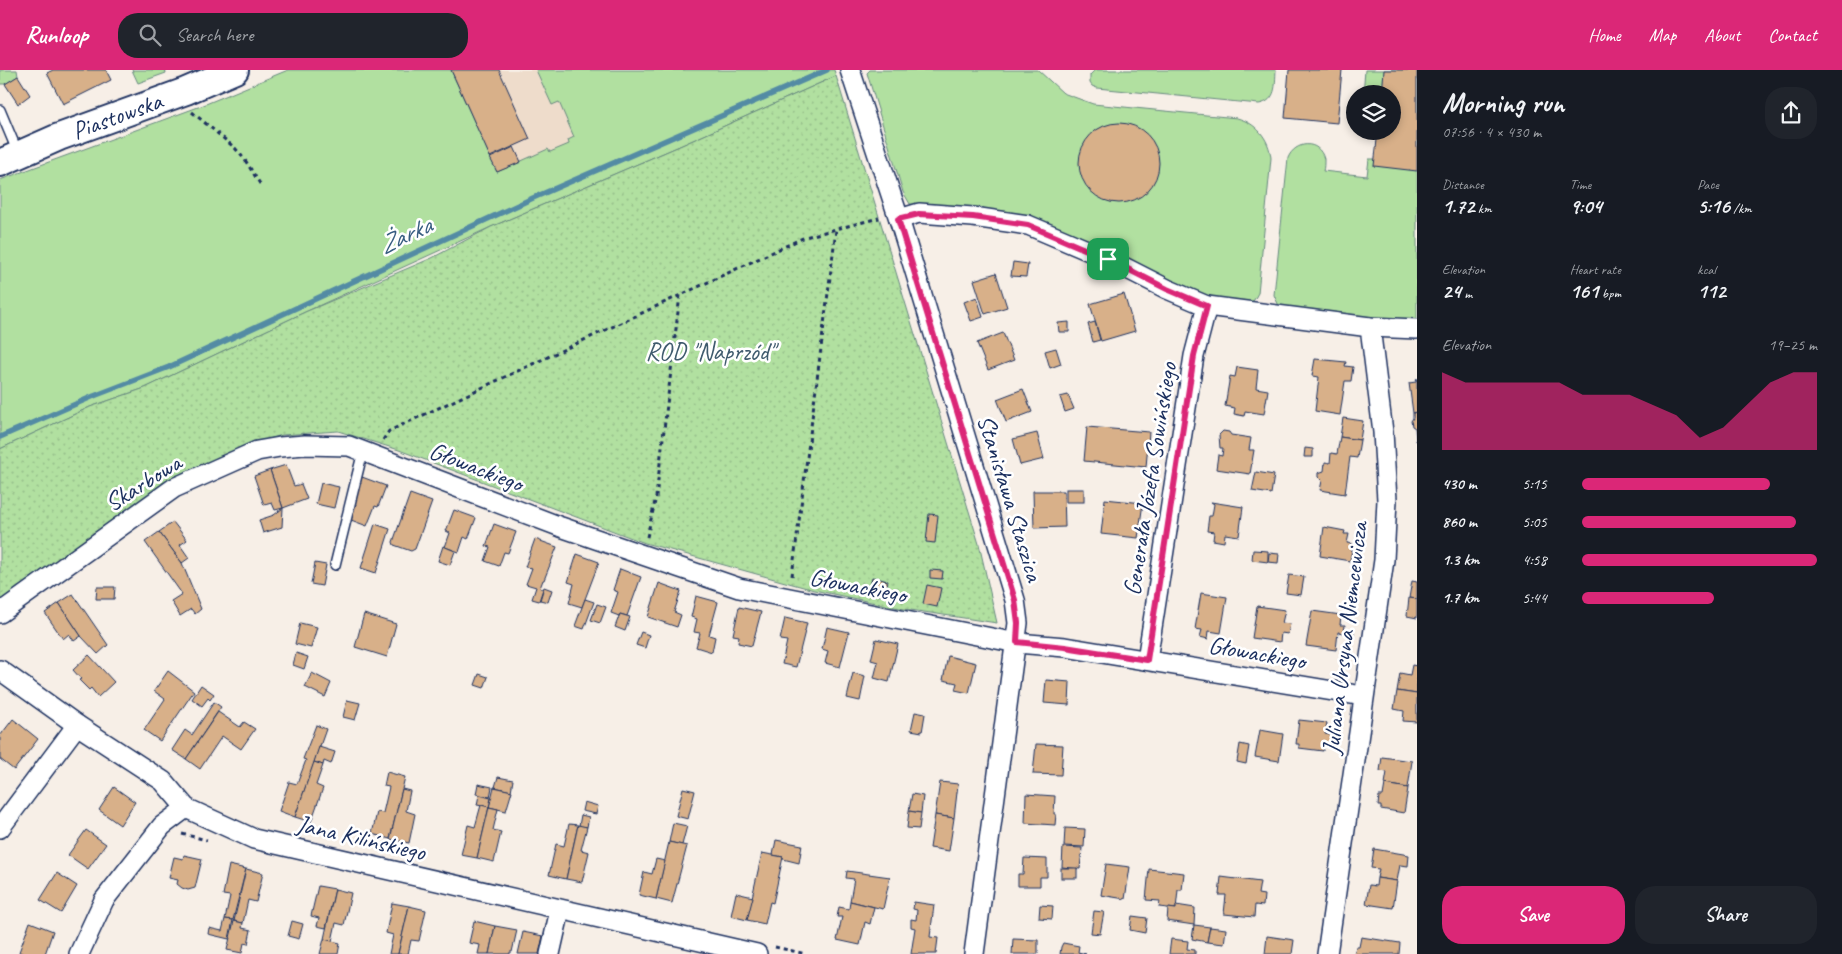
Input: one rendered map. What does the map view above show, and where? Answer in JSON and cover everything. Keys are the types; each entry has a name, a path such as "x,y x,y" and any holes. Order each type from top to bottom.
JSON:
{"street":[{"name":"Piastowska","path":"9,159 59,137 234,70"},
{"name":"Stanisława Staszica","path":"850,70 891,218 1015,600 1018,623 1017,642 974,954"},
{"path":"891,218 919,214 973,217 1028,225 1108,259 1167,289 1207,306 1370,327 1417,329"},
{"name":"Generała Józefa Sowińskiego","path":"1147,660 1194,356 1207,306"},
{"name":"Juliana Ursyna Niemcewicza","path":"1327,954 1384,560 1387,500 1383,432 1370,327"},
{"name":"Skarbowa","path":"0,613 174,488 257,451 280,446 306,445 349,446 368,453"},
{"name":"Głowackiego","path":"368,453 561,526 739,588 1017,642 1065,647 1363,696"},
{"name":"Jana Kilińskiego","path":"0,670 78,725 163,781 186,808 254,839 560,910 765,950"},
{"path":"0,828 78,725"},
{"path":"79,954 104,900 162,826 186,808"},
{"path":"550,954 560,910"}],"lane":[{"path":"0,110 9,159"},
{"path":"335,565 368,453"}],"path":[{"path":"172,95 235,148 262,187"},
{"path":"368,453 389,431 805,237 891,218"},
{"path":"792,576 836,230"},
{"path":"646,539 656,497 680,295"},
{"path":"765,950 806,954"}],"shaded area":[{"path":"436,70 556,70 594,156 494,202"}],"green space":[{"path":"0,70 17,70 18,76 5,84 0,84"},
{"path":"132,70 165,70 166,73 138,83"},
{"path":"288,70 451,70 497,172 548,149 550,152 569,144 568,140 574,137 559,102 552,105 536,70 834,70 836,76 491,227 145,388 90,407 0,449 0,180 201,106"},
{"path":"870,70 1038,70 1063,93 1093,104 1244,120 1260,132 1268,144 1271,158 1258,293 1254,300 1248,304 1220,301 984,212 910,204 903,192 867,73"},
{"path":"1095,70 1276,70 1275,87 1272,96 1269,100 1259,104 1097,88 1090,83 1090,75"},
{"path":"1365,70 1417,70 1417,323 1370,321 1279,306 1274,295 1288,158 1291,152 1301,146 1312,145 1317,148 1324,159 1323,171 1367,176 1369,159 1376,159 1377,140 1401,140 1401,85 1364,85"},
{"name":"ROD \"Naprzód\"","path":"836,76 979,544 997,623 904,609 814,590 645,543 399,450 338,431 282,435 247,446 169,484 108,523 57,562 0,601 0,449 90,407 145,388 305,312 432,258 491,227"}],"building":[{"path":"53,70 106,70 111,80 63,104 47,73"},
{"path":"451,70 499,70 530,139 490,157"},
{"path":"1289,70 1342,70 1337,123 1285,118"},
{"path":"1384,70 1417,70 1417,171 1374,166 1377,140 1401,140 1401,85 1383,85"},
{"path":"18,76 30,95 18,104 5,84"},
{"path":"1119,123 1134,126 1147,135 1156,148 1159,163 1156,178 1147,191 1134,200 1119,203 1104,200 1091,191 1082,178 1079,163 1082,148 1091,135 1104,126"},
{"path":"514,147 521,162 497,172 490,158"},
{"path":"1013,262 1028,264 1026,277 1011,276"},
{"path":"996,273 1007,307 985,314 974,280"},
{"path":"1124,294 1135,331 1101,341 1090,304"},
{"path":"977,297 983,317 971,321 964,302"},
{"path":"1069,322 1069,332 1059,332 1058,323"},
{"path":"1095,322 1100,340 1093,342 1088,324"},
{"path":"1003,333 1014,360 988,370 977,343"},
{"path":"1056,348 1061,364 1050,368 1045,351"},
{"path":"1315,359 1346,362 1345,366 1353,367 1351,381 1345,381 1340,415 1315,411 1319,377 1312,376"},
{"path":"1237,367 1258,370 1256,388 1268,390 1264,414 1245,411 1244,416 1234,414 1235,408 1225,406 1230,376 1235,377"},
{"path":"1417,378 1417,412 1413,413 1409,383 1416,382"},
{"path":"1023,389 1032,412 1006,422 997,399"},
{"path":"1068,395 1074,409 1065,412 1060,397"},
{"path":"1417,412 1416,441 1415,428 1412,426 1411,421 1413,413"},
{"path":"1343,418 1363,421 1360,440 1340,437"},
{"path":"1087,427 1149,432 1146,467 1084,461"},
{"path":"1223,431 1229,432 1231,435 1251,438 1249,450 1254,450 1250,474 1216,469 1218,455 1222,456 1223,448 1220,448 1219,435"},
{"path":"1037,433 1044,459 1020,465 1013,439"},
{"path":"1340,437 1360,440 1357,458 1350,457 1345,494 1320,490 1322,481 1318,477 1318,473 1324,471 1325,462 1330,463 1331,453 1337,454"},
{"path":"1305,448 1313,449 1313,457 1304,457"},
{"path":"286,465 294,486 301,484 307,499 283,508 270,470"},
{"path":"270,470 283,508 275,510 272,503 264,505 254,476"},
{"path":"1256,472 1274,475 1271,494 1252,491"},
{"path":"362,477 386,486 378,507 375,506 367,526 351,520 356,504 353,503"},
{"path":"321,483 339,487 334,508 316,504"},
{"path":"1066,489 1084,489 1084,502 1066,502"},
{"path":"1033,491 1064,491 1065,527 1034,528"},
{"path":"410,494 432,502 415,549 411,551 394,545 393,542"},
{"path":"1105,499 1143,503 1138,538 1101,534"},
{"path":"1211,502 1243,507 1239,536 1225,534 1224,542 1213,540 1214,532 1207,531 1209,516 1212,516 1214,504"},
{"path":"283,508 282,527 263,533 259,520 274,515"},
{"path":"454,510 476,518 468,539 464,537 459,552 445,547 450,533 446,531"},
{"path":"929,514 938,515 935,543 926,542"},
{"path":"173,522 187,540 180,545 189,558 182,563 159,532"},
{"path":"375,524 390,529 376,573 361,568"},
{"path":"494,524 516,532 508,553 504,552 499,566 485,561 490,547 486,546"},
{"path":"1324,527 1345,531 1344,534 1349,534 1347,543 1353,544 1350,561 1320,556"},
{"path":"159,532 182,563 201,609 195,614 191,609 180,616 171,601 182,594 145,542"},
{"path":"535,539 557,547 540,588 543,589 539,601 532,599 536,587 526,584 532,568 525,567"},
{"path":"443,546 455,551 450,565 438,561"},
{"path":"1253,550 1268,551 1268,562 1252,560"},
{"path":"1269,553 1279,554 1278,563 1268,562"},
{"path":"577,554 599,562 582,607 569,603 574,584 568,582"},
{"path":"315,563 326,565 322,586 311,584"},
{"path":"620,569 641,577 627,616 611,613 618,592 613,590"},
{"path":"930,570 943,571 942,579 930,578"},
{"path":"1289,575 1304,577 1301,595 1286,593"},
{"path":"872,577 888,581 884,596 869,593"},
{"path":"1412,581 1417,582 1417,599 1409,598"},
{"path":"659,583 681,591 674,612 681,615 677,627 648,617"},
{"path":"927,585 941,588 937,607 923,604"},
{"path":"97,587 115,587 114,599 96,599"},
{"path":"544,587 552,590 548,602 540,600"},
{"path":"1201,593 1227,597 1221,633 1209,631 1208,639 1200,637 1202,630 1195,629"},
{"path":"73,594 108,645 98,654 81,636 59,603"},
{"path":"696,596 718,602 709,635 715,637 712,652 696,647 700,633 694,632 697,619 691,617"},
{"path":"1409,598 1417,599 1417,618 1407,616"},
{"path":"585,599 594,602 584,629 575,626"},
{"path":"59,603 81,636 74,641 69,634 63,639 45,613"},
{"path":"597,604 606,607 600,623 591,620"},
{"path":"1257,606 1285,610 1282,623 1290,624 1288,634 1281,633 1280,642 1252,638"},
{"path":"739,607 761,612 752,646 738,643 739,636 733,635"},
{"path":"1312,611 1341,615 1340,625 1345,625 1344,633 1338,632 1336,650 1306,646"},
{"path":"364,614 396,624 387,657 355,647"},
{"path":"620,614 630,617 625,631 615,627"},
{"path":"785,618 807,623 796,667 782,664 787,641 780,640"},
{"path":"300,623 317,627 311,648 295,644"},
{"path":"827,627 849,632 840,667 825,663 828,651 822,649"},
{"path":"641,632 649,635 645,648 636,645"},
{"path":"1350,632 1354,632 1353,641 1349,641"},
{"path":"876,639 898,644 889,682 874,678 878,662 871,660"},
{"path":"296,653 308,657 304,669 293,665"},
{"path":"89,655 114,682 98,697 91,688 89,690 79,680 81,679 73,670"},
{"path":"948,656 976,663 969,693 955,690 957,683 943,680"},
{"path":"1412,665 1417,666 1417,694 1397,691 1400,673 1410,675"},
{"path":"168,671 194,691 160,741 144,730 165,699 154,691"},
{"path":"312,673 331,683 325,697 305,687"},
{"path":"853,673 865,676 860,701 847,698"},
{"path":"479,674 488,677 484,688 475,685"},
{"path":"1046,680 1070,682 1069,705 1044,703"},
{"path":"201,685 214,694 202,706 192,699"},
{"path":"1397,691 1417,694 1417,722 1403,721 1404,711 1394,709"},
{"path":"347,700 360,703 355,720 343,717"},
{"path":"214,702 221,707 186,759 172,750 185,730 192,735"},
{"path":"218,712 240,727 244,722 255,729 241,749 222,736 200,769 186,759"},
{"path":"915,712 925,714 922,732 911,730"},
{"path":"13,719 38,739 14,770 0,759 0,736"},
{"path":"1299,720 1327,723 1325,734 1331,735 1330,744 1324,742 1323,751 1299,748 1299,744 1296,744"},
{"path":"316,725 326,729 295,817 279,811 289,782 297,784 306,760 303,759"},
{"path":"1260,730 1283,734 1279,761 1255,757"},
{"path":"1036,744 1063,745 1061,775 1033,774"},
{"path":"1240,744 1249,746 1246,764 1237,762"},
{"path":"319,747 335,752 331,764 324,761 323,765 314,762"},
{"path":"1382,757 1412,761 1408,788 1385,784 1387,772 1380,771"},
{"path":"314,762 323,765 316,785 323,788 311,822 295,817"},
{"path":"387,772 405,777 390,839 372,834 377,812 383,813 389,787 384,786"},
{"path":"498,777 513,780 511,791 495,787"},
{"path":"940,782 958,784 954,818 935,815"},
{"path":"478,784 492,787 490,797 476,794"},
{"path":"1385,784 1408,788 1404,813 1381,809 1381,806 1378,806 1379,796 1383,796"},
{"path":"114,787 135,802 120,825 99,810"},
{"path":"494,787 512,791 506,811 489,807"},
{"path":"683,788 695,791 688,819 676,816"},
{"path":"402,789 410,791 406,811 415,814 409,843 390,839"},
{"path":"912,794 923,796 921,813 909,811"},
{"path":"1026,794 1055,796 1055,825 1025,823"},
{"path":"479,795 491,798 489,807 477,805"},
{"path":"584,802 598,806 596,814 582,811"},
{"path":"481,805 489,807 477,858 461,855 468,825 475,827"},
{"path":"489,807 498,809 493,830 501,832 494,862 477,858"},
{"path":"909,811 921,813 919,829 907,828"},
{"path":"581,815 589,817 587,827 579,826"},
{"path":"935,815 954,818 949,851 930,848"},
{"path":"673,823 687,826 682,845 669,842"},
{"path":"569,824 578,825 566,879 549,875 556,844 564,846"},
{"path":"578,825 587,827 581,850 589,852 582,882 566,879"},
{"path":"1065,828 1085,829 1084,847 1064,846"},
{"path":"86,830 106,844 88,869 68,855"},
{"path":"776,840 802,845 799,863 773,855"},
{"path":"669,842 687,846 672,903 656,899"},
{"path":"1063,847 1082,848 1080,869 1062,867"},
{"path":"1374,849 1409,855 1408,866 1400,865 1397,881 1377,878 1379,869 1371,868"},
{"path":"762,853 783,857 773,903 770,902 765,924 747,920"},
{"path":"184,855 202,859 195,888 188,890 177,884 178,880 169,878 174,857 183,859"},
{"path":"1024,858 1047,859 1047,877 1040,877 1040,886 1018,886 1018,874 1023,874"},
{"path":"656,859 665,861 656,899 639,895 644,872 652,874"},
{"path":"1106,864 1130,867 1125,899 1101,895"},
{"path":"229,865 246,869 233,920 225,919 230,896 223,895"},
{"path":"1061,868 1077,868 1077,878 1061,878"},
{"path":"246,869 263,873 256,902 248,900 243,923 234,921"},
{"path":"1149,869 1184,873 1182,890 1178,890 1176,909 1159,907 1160,901 1146,900"},
{"path":"847,871 890,877 883,909 850,901 854,879 846,878"},
{"path":"57,873 77,886 61,913 40,900"},
{"path":"1221,877 1260,882 1258,894 1264,895 1263,906 1255,905 1254,917 1224,914 1226,895 1219,895"},
{"path":"1377,878 1397,881 1393,908 1366,904 1369,885 1376,886"},
{"path":"318,886 335,889 326,928 317,926 319,918 311,916"},
{"path":"335,889 351,893 344,925 336,923 332,941 324,939"},
{"path":"736,893 753,897 747,920 731,916"},
{"path":"850,901 874,907 870,924 865,922 860,945 837,940 842,917 837,917 839,907 849,909"},
{"path":"914,902 934,905 930,937 938,938 936,954 911,954 915,928 911,927 911,919 916,920 917,910 913,909"},
{"path":"392,903 409,906 398,954 389,954 393,935 386,933"},
{"path":"1040,905 1053,906 1052,919 1039,918"},
{"path":"1176,905 1195,908 1194,925 1167,921 1168,908 1176,909"},
{"path":"409,906 426,910 419,941 411,940 408,954 398,954"},
{"path":"1094,911 1104,912 1100,934 1091,933"},
{"path":"1132,916 1147,918 1145,933 1130,930"},
{"path":"225,919 233,920 229,939 208,934 209,928 222,931"},
{"path":"234,921 243,923 242,928 251,930 248,944 244,943 242,953 227,950"},
{"path":"292,921 303,924 299,939 288,936"},
{"path":"474,921 495,926 489,954 478,954 480,945 469,943"},
{"path":"30,922 53,931 45,954 24,954 19,952"},
{"path":"1194,925 1210,927 1207,942 1192,939"},
{"path":"495,926 517,930 510,954 489,954"},
{"path":"1210,927 1226,929 1224,944 1207,942"},
{"path":"523,932 543,936 539,954 518,954"},
{"path":"1267,936 1294,940 1292,954 1265,954"},
{"path":"1361,937 1400,943 1399,954 1354,954 1356,947 1359,947"},
{"path":"324,939 340,943 338,954 320,954"},
{"path":"1013,939 1038,940 1038,954 1012,954"},
{"path":"1171,939 1188,941 1187,949 1195,950 1195,954 1169,954"},
{"path":"1063,943 1079,946 1078,952 1086,954 1060,954"}],"waterway":[{"name":"Żarka","path":"0,437 94,396 169,367 533,198 827,70"}],"route":[{"path":"919,214 973,217 1028,225 1108,259 1167,289 1207,306 1194,356 1147,660 1065,647 1017,642 1018,623 1015,600 898,219 919,214"}]}
